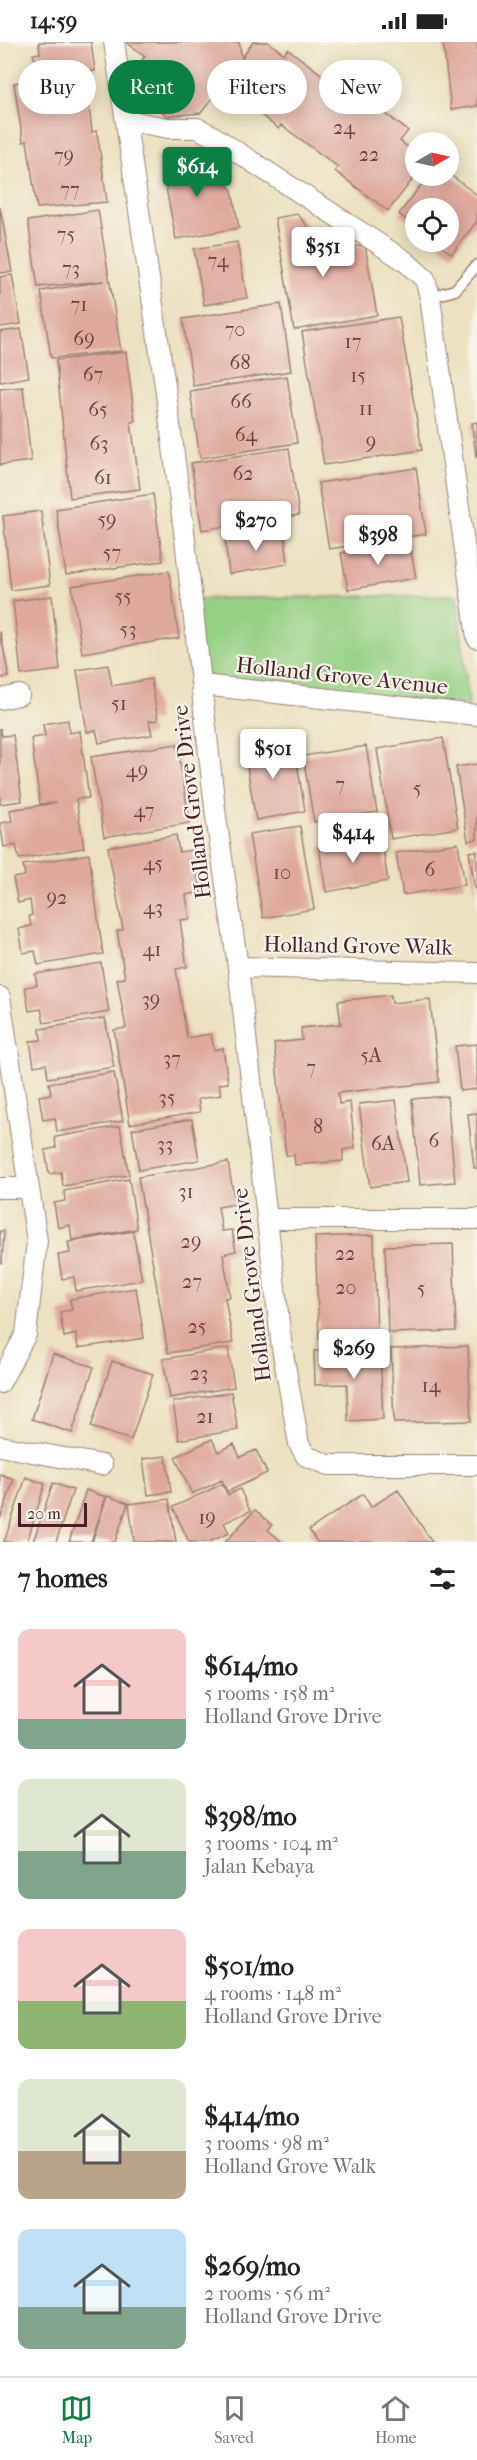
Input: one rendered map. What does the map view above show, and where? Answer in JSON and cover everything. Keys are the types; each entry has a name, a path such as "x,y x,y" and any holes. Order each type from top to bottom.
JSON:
{"street":[{"name":"Holland Grove Drive","path":"114,42 167,398 216,817 238,967 287,1385 299,1444 306,1456 329,1465 477,1465"},
{"path":"126,124 136,122 168,128 197,128 211,135 405,261 425,279 430,297 477,638"},
{"name":"Holland Grove Avenue","path":"202,685 477,715"},
{"name":"Holland Grove Walk","path":"238,967 477,973"},
{"path":"0,997 27,1188 37,1241 26,1334 0,1383"},
{"path":"0,1188 27,1188"},
{"path":"268,1219 477,1219"},
{"path":"0,1446 102,1465"}],"lane":[{"path":"430,297 455,290 477,266"}],"green space":[{"path":"457,595 469,705 192,682 182,599"}],"building":[{"path":"39,42 91,42 93,60 35,60 33,54 40,53"},
{"path":"126,42 239,42 242,58 253,42 268,42 284,54 288,49 302,60 207,60 207,105 201,113 195,114 195,60 142,60 145,56"},
{"path":"443,42 477,42 477,106 451,110"},
{"path":"307,63 319,73 319,114 386,114 408,131 400,141 405,145 405,186 407,186 388,211 335,171 338,167 281,125 279,129 260,114 307,114"},
{"path":"18,82 18,109 14,83"},
{"path":"19,114 90,114 92,132 97,131 107,202 37,208 27,141 23,142"},
{"path":"164,114 190,114 167,116"},
{"path":"197,156 232,190 239,228 176,239 160,158"},
{"path":"459,181 477,195 477,221 459,245 459,198 411,198 420,186 459,186"},
{"path":"405,206 405,219 399,214"},
{"path":"0,207 12,272 0,273"},
{"path":"98,210 121,351 51,358 41,291 104,281 38,287 28,221"},
{"path":"297,214 329,251 365,245 377,315 294,330 275,218"},
{"path":"237,242 247,298 204,305 194,249"},
{"path":"12,275 21,324 0,327 0,277"},
{"path":"281,304 291,371 193,386 183,319"},
{"path":"399,317 422,450 324,465 302,332"},
{"path":"21,329 29,377 0,382 0,332"},
{"path":"126,352 135,421 131,422 140,489 70,498 56,360"},
{"path":"287,376 297,443 200,458 190,391"},
{"path":"23,387 31,461 0,465 0,389"},
{"path":"477,422 477,457 476,457 472,423"},
{"path":"289,448 299,515 202,530 191,463"},
{"path":"416,468 426,534 329,549 318,483"},
{"path":"153,494 163,561 66,575 56,509"},
{"path":"41,511 50,585 11,590 3,516"},
{"path":"284,530 288,564 229,574 225,538"},
{"path":"409,541 416,578 348,590 341,553"},
{"path":"169,571 179,638 82,653 72,586"},
{"path":"52,596 60,670 21,675 13,601"},
{"path":"0,631 9,677 0,678"},
{"path":"108,665 112,686 151,679 158,720 149,721 152,735 99,743 96,730 87,732 77,670"},
{"path":"68,720 69,733 80,731 89,798 76,799 84,848 19,859 16,845 4,847 0,823 12,821 10,810 56,803 40,804 31,738 45,736 43,724"},
{"path":"0,728 2,736 13,735 22,801 0,804"},
{"path":"277,737 281,759 296,757 305,811 256,820 243,743"},
{"path":"443,738 458,828 391,839 377,749"},
{"path":"177,744 190,823 104,837 91,757"},
{"path":"366,746 377,812 314,822 303,756"},
{"path":"477,764 477,839 468,841 456,767"},
{"path":"300,826 314,909 263,918 249,834"},
{"path":"176,835 179,852 193,850 201,892 186,895 190,919 180,920 187,967 176,969 187,1038 211,1034 214,1050 223,1048 228,1083 219,1084 221,1095 198,1099 200,1112 130,1124 114,1030 126,1028 117,979 125,978 117,931 123,930 108,847"},
{"path":"381,837 388,881 326,892 319,847"},
{"path":"458,843 465,885 403,895 396,853"},
{"path":"477,851 477,894 476,894 469,852"},
{"path":"89,854 103,954 38,965 35,951 23,953 19,929 31,926 30,900 18,903 13,878 25,876 23,865"},
{"path":"101,963 109,1012 44,1023 41,1009 29,1011 25,987 37,985 35,974"},
{"path":"391,995 392,1003 430,999 439,1082 338,1093 339,1104 350,1102 355,1148 343,1150 343,1161 295,1165 294,1155 286,1155 274,1043 302,1040 301,1028 341,1024 338,1001"},
{"path":"105,1018 114,1067 48,1078 46,1064 34,1066 30,1041 41,1040 40,1029"},
{"path":"477,1044 477,1089 460,1091 455,1046"},
{"path":"114,1072 123,1121 57,1132 55,1118 43,1120 39,1096 51,1094 49,1083"},
{"path":"447,1096 455,1182 420,1185 412,1099"},
{"path":"396,1100 407,1182 370,1187 359,1104"},
{"path":"477,1113 477,1168 474,1168 468,1114"},
{"path":"192,1119 199,1160 139,1170 132,1129"},
{"path":"120,1126 129,1175 63,1186 61,1172 49,1174 45,1150 56,1148 55,1137"},
{"path":"228,1162 235,1204 218,1207 222,1231 232,1230 236,1251 223,1254 230,1297 225,1298 233,1343 168,1353 138,1177"},
{"path":"129,1179 137,1229 72,1240 70,1225 58,1228 54,1203 65,1201 64,1191"},
{"path":"0,1231 4,1231 2,1263 0,1263"},
{"path":"133,1231 142,1280 76,1291 74,1277 62,1279 58,1255 70,1253 68,1242"},
{"path":"374,1235 377,1337 319,1339 315,1237"},
{"path":"453,1244 456,1331 388,1333 385,1246"},
{"path":"136,1288 144,1338 78,1348 76,1334 64,1337 60,1312 72,1310 70,1299"},
{"path":"468,1346 471,1421 394,1423 391,1349"},
{"path":"228,1348 234,1387 170,1398 163,1359"},
{"path":"380,1349 383,1419 348,1421 347,1384 315,1385 314,1351"},
{"path":"53,1354 94,1367 72,1433 32,1419"},
{"path":"112,1361 153,1374 131,1440 91,1427"},
{"path":"231,1392 238,1430 179,1440 173,1402"},
{"path":"212,1439 218,1452 234,1444 240,1457 256,1450 267,1473 227,1492 222,1480 192,1494 175,1457"},
{"path":"166,1456 171,1492 148,1495 143,1459"},
{"path":"0,1474 14,1479 0,1520"},
{"path":"26,1477 45,1484 27,1542 4,1542"},
{"path":"53,1483 73,1490 56,1542 33,1542"},
{"path":"222,1484 228,1495 240,1489 250,1511 224,1523 229,1533 209,1542 189,1542 173,1507"},
{"path":"86,1490 106,1497 91,1542 69,1542"},
{"path":"398,1490 432,1542 317,1542 309,1530 363,1494 371,1507"},
{"path":"107,1496 128,1503 115,1542 92,1542"},
{"path":"169,1499 176,1542 134,1542 129,1504"},
{"path":"255,1510 272,1525 268,1530 282,1542 225,1542"}]}
